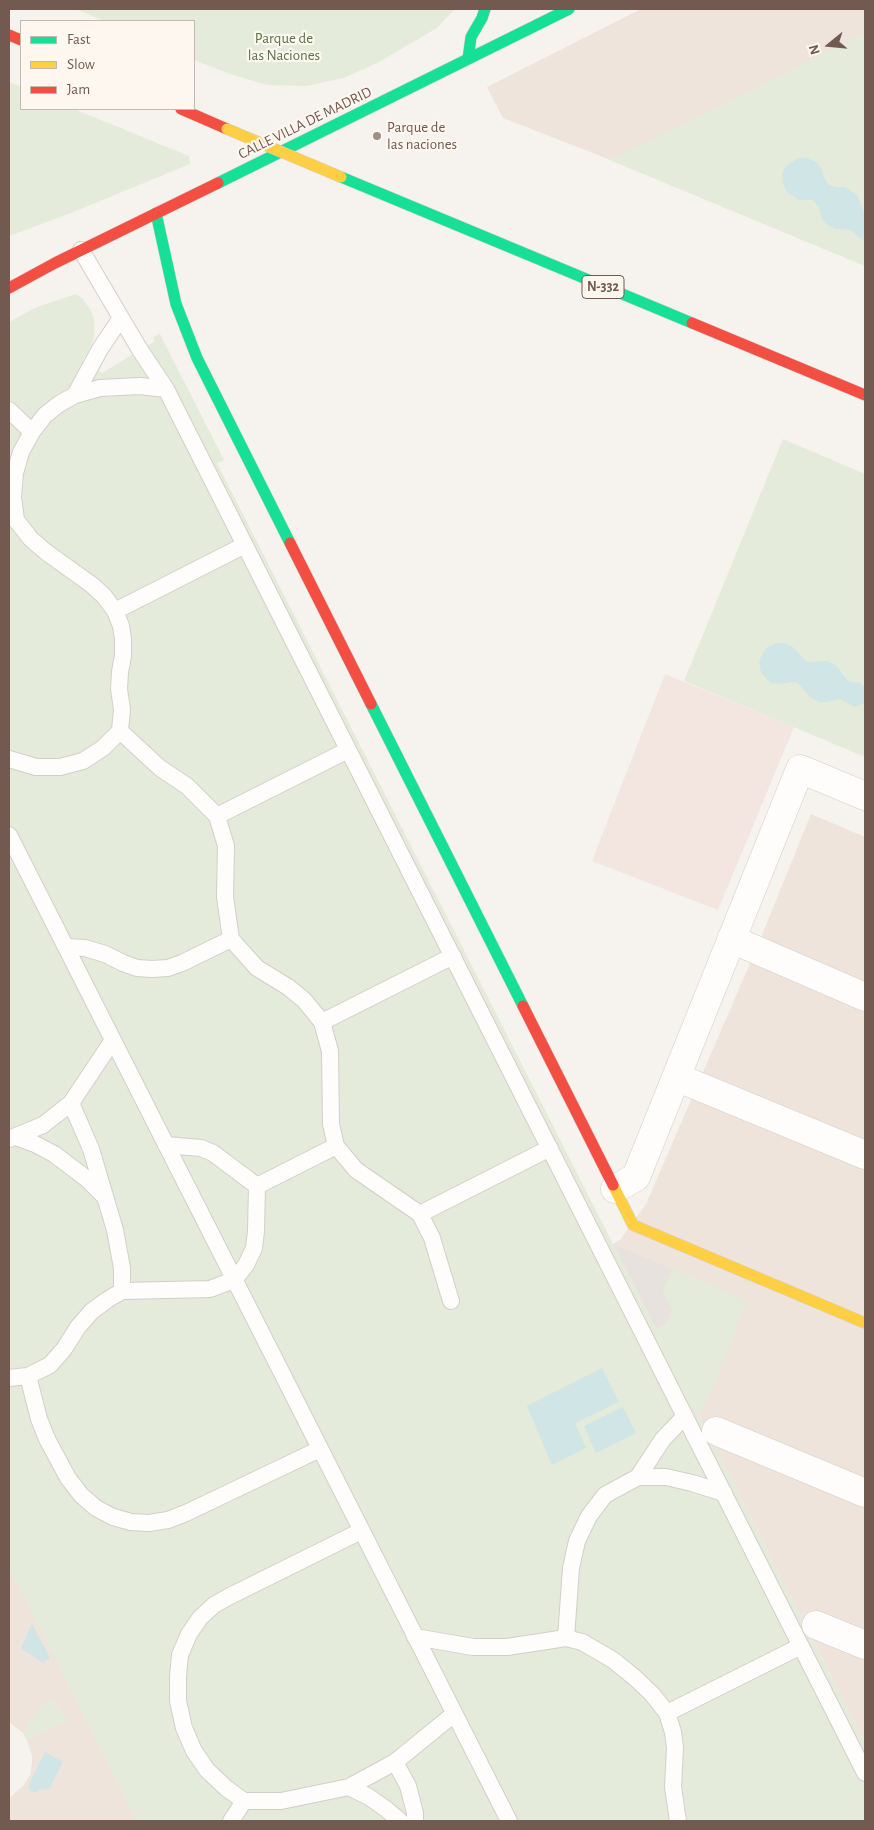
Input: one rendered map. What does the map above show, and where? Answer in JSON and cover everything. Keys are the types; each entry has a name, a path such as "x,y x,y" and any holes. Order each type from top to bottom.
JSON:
{"main road":[{"path":"468,59 471,37 485,9"},
{"name":"CALLE VILLA DE MADRID","path":"9,288 81,250 569,9"},
{"name":"N-332","path":"183,110 865,395"},
{"path":"156,213 176,304 197,358 633,1225 865,1323"},
{"path":"27,267 55,263"}],"street":[{"path":"615,1189 636,1178 800,769 865,796"},
{"path":"731,939 865,997"},
{"path":"676,1078 865,1155"},
{"path":"716,1431 865,1493"},
{"path":"808,1636 865,1645"}],"lane":[{"path":"81,250 166,389 724,1493 808,1636 865,1773"},
{"path":"75,395 95,357 121,318"},
{"path":"9,759 36,766 60,767 83,761 104,748 120,731 122,709 119,689 123,639 121,626 115,611 104,596 92,585 52,557 13,522 15,473 21,452 32,432 45,415 75,395 100,388 118,386 166,389"},
{"path":"9,410 32,432"},
{"path":"115,611 245,545"},
{"path":"120,731 160,768 187,786 217,816 226,846 226,897 231,939 257,968 288,987 304,1000 322,1022 330,1051 331,1124 336,1146 356,1170 420,1214 432,1238 451,1301"},
{"path":"217,816 348,750"},
{"path":"9,835 15,862 66,947 509,1821"},
{"path":"66,947 85,948 105,954 137,968 152,970 168,968 182,963 231,939"},
{"path":"322,1022 453,956"},
{"path":"12,1138 43,1125 71,1103 113,1040"},
{"path":"71,1103 91,1150 106,1198 119,1251 122,1291"},
{"path":"12,1138 42,1147 71,1165 106,1198"},
{"path":"166,1145 200,1148 213,1153 257,1186"},
{"path":"257,1186 336,1146"},
{"path":"420,1214 550,1148"},
{"path":"9,1378 28,1376 50,1365 92,1311 122,1291 202,1290 234,1280 246,1265 254,1248 257,1186"},
{"path":"28,1376 39,1419 47,1440 68,1478 81,1495 96,1508 112,1517 130,1522 149,1523 168,1520 186,1514 320,1449"},
{"path":"566,1638 570,1576 577,1541 589,1516 605,1495 638,1477 663,1439 685,1416"},
{"path":"638,1477 666,1477 724,1493"},
{"path":"361,1532 230,1596 214,1605 200,1618 189,1634 180,1655 178,1676 178,1701 184,1728 194,1751 208,1770 226,1788 244,1801 281,1801 349,1787 396,1762 454,1714"},
{"path":"667,1713 808,1636"},
{"path":"415,1637 446,1644 473,1647 507,1647 566,1638 582,1642 613,1660 634,1676 667,1713 673,1732 675,1748 673,1787 678,1821"},
{"path":"396,1762 408,1786 415,1813 415,1821"},
{"path":"349,1787 368,1797 400,1821"},
{"path":"231,1821 244,1801"}],"shaded area":[{"path":"641,9 865,9 865,266 598,155 503,118 487,87"},
{"path":"798,158 807,158 816,162 822,169 824,178 829,185 845,187 857,195 865,215 865,241 851,230 835,229 826,224 821,217 819,207 813,200 799,200 787,192 783,184 782,174 786,166"},
{"path":"776,643 785,643 793,647 807,662 827,661 836,665 848,681 860,683 865,687 865,703 855,707 839,699 819,702 810,697 798,683 771,683 761,673 759,662 765,649"},
{"path":"665,674 794,727 718,910 592,861"},
{"path":"811,814 865,837 865,1743 613,1244 620,1240 646,1204 758,945"},
{"path":"613,1244 672,1269 663,1291 672,1309 666,1324 656,1329"},
{"path":"602,1368 619,1402 575,1423 586,1448 552,1465 527,1406"},
{"path":"623,1407 636,1433 596,1453 584,1426"},
{"path":"9,1566 137,1821 9,1821 9,1798 23,1786 30,1775 32,1756 23,1733 9,1722"},
{"path":"32,1624 50,1658 43,1663 21,1648"},
{"path":"45,1752 63,1762 50,1788 32,1792 29,1784"}],"green space":[{"name":"Parque de las Naciones","path":"76,9 455,9 437,28 379,62 344,78 306,86 267,85 230,74 195,60 195,20 102,20"},
{"path":"865,33 865,266 610,160 730,101"},
{"path":"9,82 20,87 20,110 76,110 189,156 190,164 66,215 9,236"},
{"path":"76,294 83,299 91,311 94,320 94,338 82,361 102,373 155,341 153,337 160,334 224,460 217,463 656,1329 666,1324 672,1309 663,1291 672,1269 747,1301 704,1409 698,1412 865,1743 865,1821 137,1821 9,1566 9,322 37,307"},
{"path":"783,439 865,474 865,757 684,681"},
{"path":"52,1699 68,1720 27,1740 23,1733 44,1701"}],"traffic: fast":[{"path":"468,59 471,37 485,9"},
{"path":"218,183 569,9"},
{"path":"341,177 692,323"},
{"path":"156,213 176,304 197,358 290,543"},
{"path":"371,704 523,1006"}],"traffic: slow":[{"path":"227,129 341,177"},
{"path":"613,1185 633,1225 865,1323"}],"traffic: jam":[{"path":"9,35 20,40"},
{"path":"183,110 227,129"},
{"path":"9,288 55,263 218,183"},
{"path":"692,323 865,395"},
{"path":"290,543 371,704"},
{"path":"523,1006 613,1185"}],"place":[{"name":"Parque de las naciones","path":"377,136"}]}
